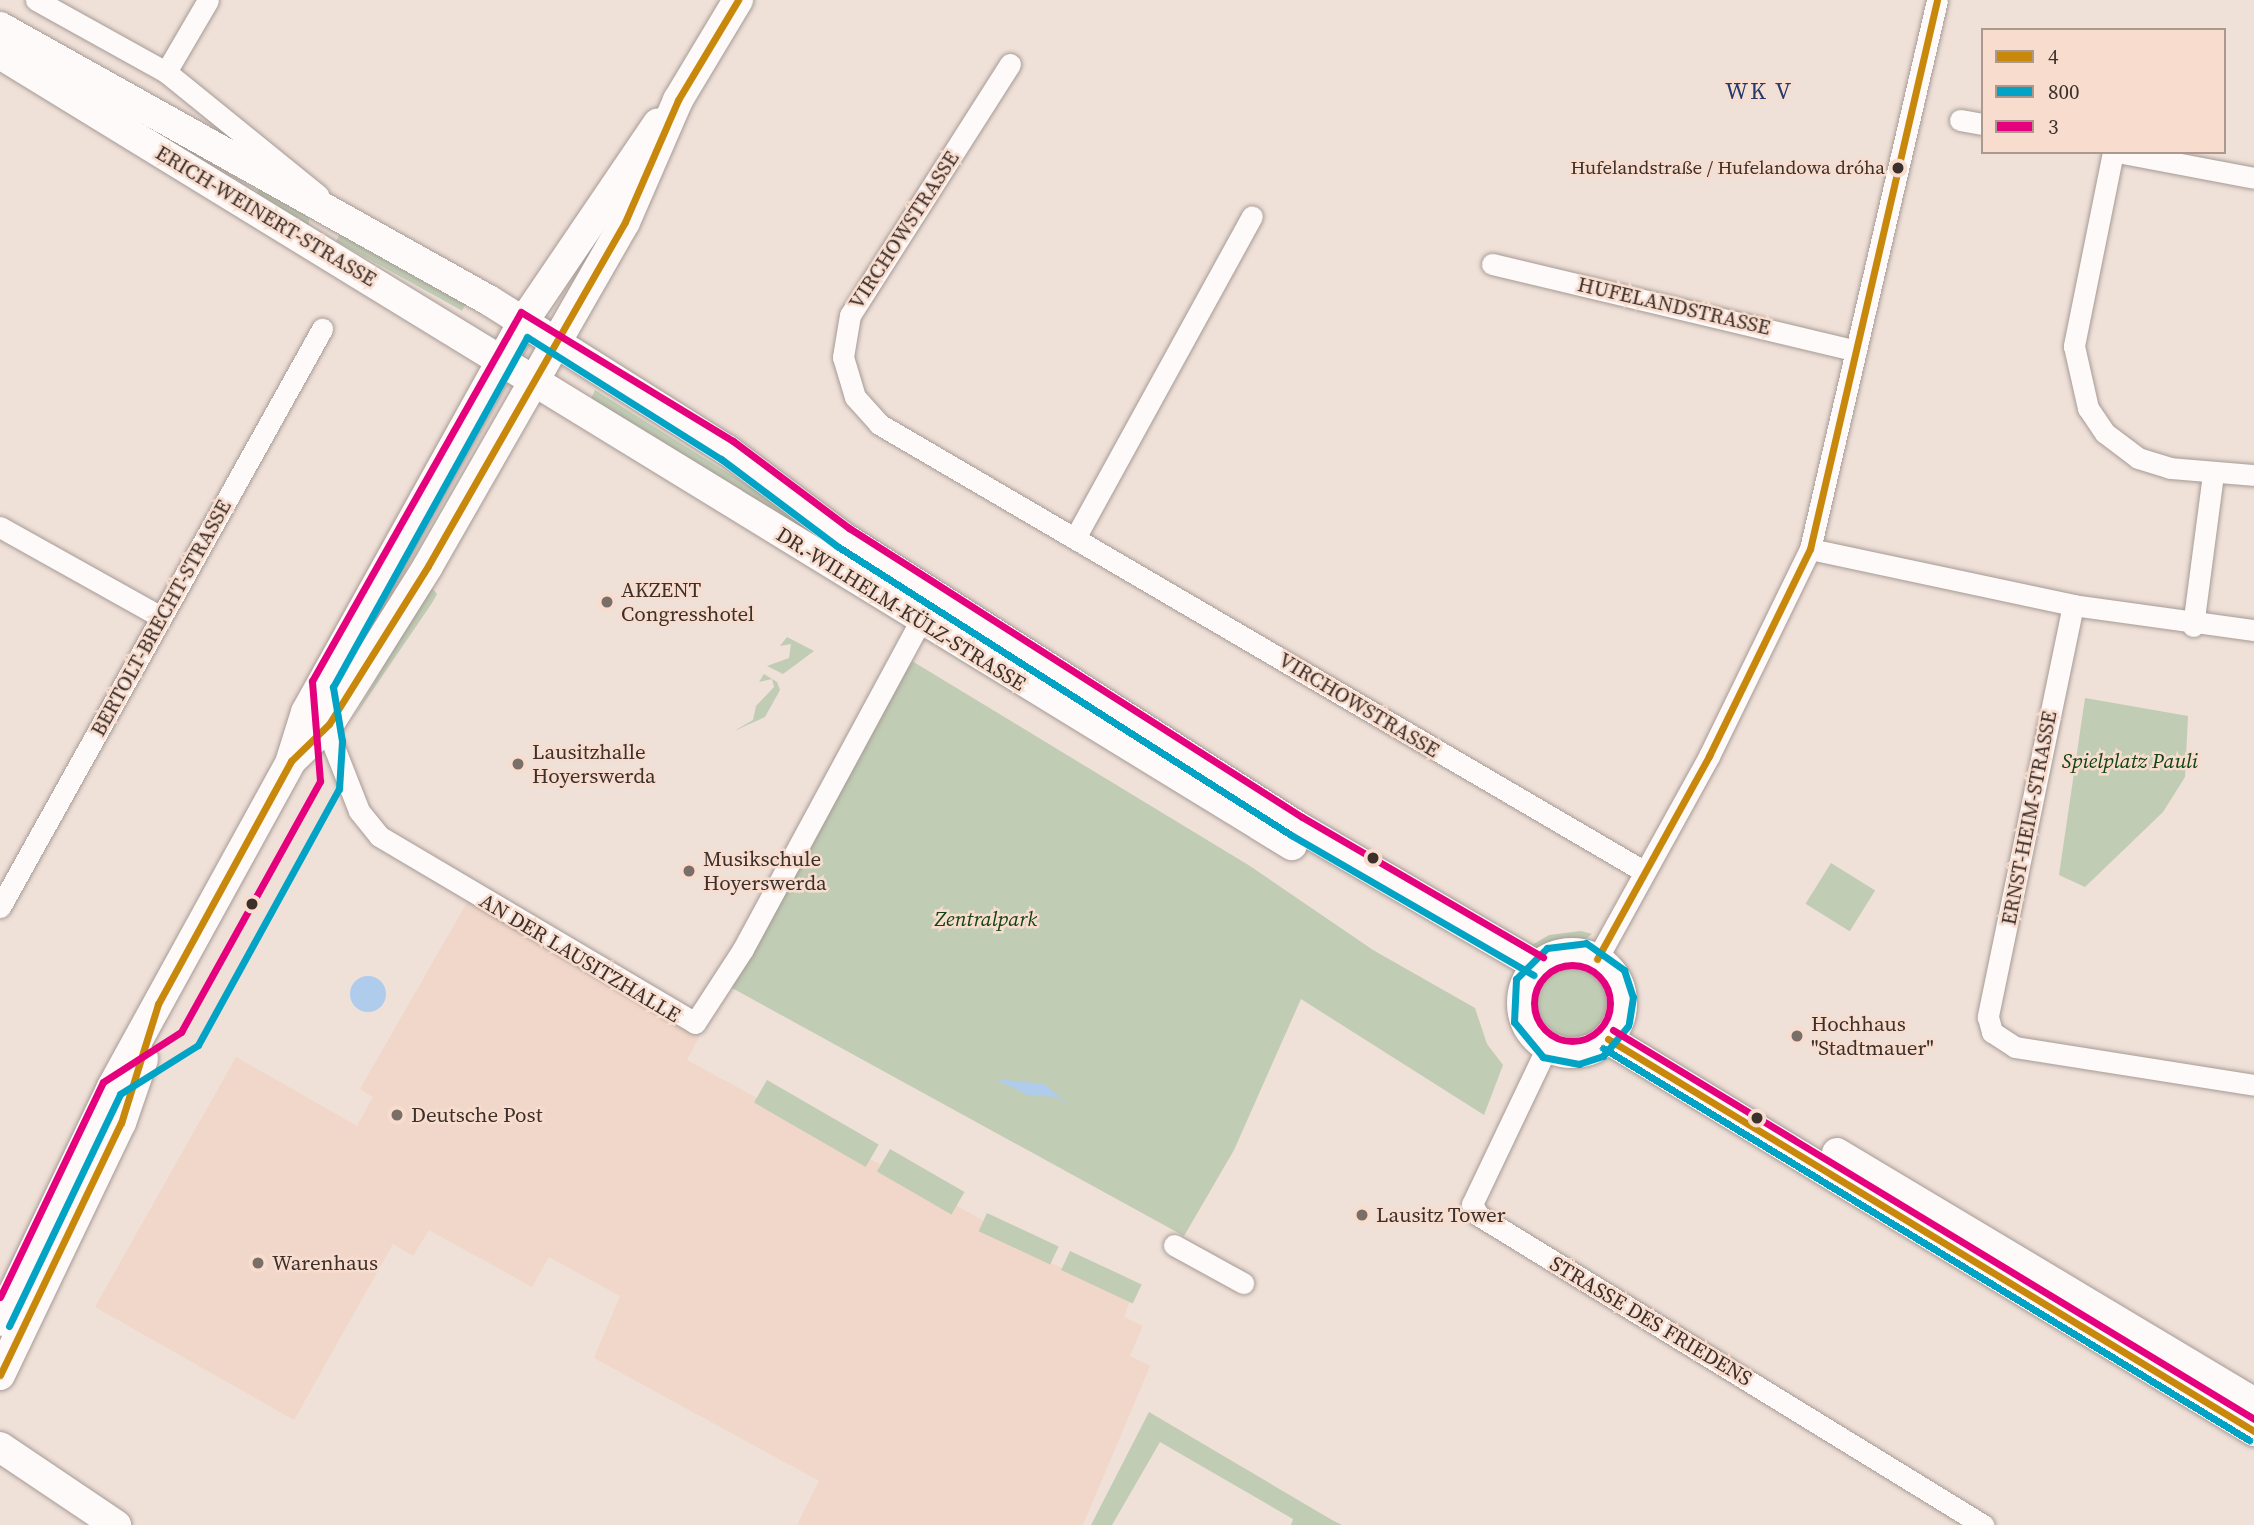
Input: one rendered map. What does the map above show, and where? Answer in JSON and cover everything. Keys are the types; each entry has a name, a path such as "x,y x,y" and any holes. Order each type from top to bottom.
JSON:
{"street":[{"name":"ERICH-WEINERT-STRASSE","path":"36,0 166,72 265,147 348,222"},
{"path":"166,72 208,0"},
{"path":"291,761 329,724 373,654 625,222 678,100 738,0"},
{"path":"1597,959 1810,549 1937,0"},
{"name":"ERICH-WEINERT-STRASSE","path":"0,27 555,341"},
{"name":"ERICH-WEINERT-STRASSE","path":"0,54 534,376"},
{"name":"VIRCHOWSTRASSE","path":"1010,64 850,315 843,358 855,397 879,425 1644,872"},
{"path":"0,1321 158,1004 291,761 306,712 523,322 629,158 678,100"},
{"path":"1960,120 1981,124"},
{"path":"2115,154 2074,346 2081,390 2105,433 2138,458 2213,474 2254,475"},
{"path":"2126,154 2254,178"},
{"path":"1075,538 1252,216"},
{"name":"HUFELANDSTRASSE","path":"1492,264 1856,351"},
{"name":"BERTOLT-BRECHT-STRASSE","path":"0,907 159,616 322,329"},
{"name":"DR.-WILHELM-KÜLZ-STRASSE","path":"555,341 727,450 843,537 1532,975"},
{"name":"DR.-WILHELM-KÜLZ-STRASSE","path":"534,376 919,622 1532,975"},
{"path":"2193,626 2213,474"},
{"path":"0,527 159,616"},
{"path":"1810,549 2073,605 2193,626 2254,630"},
{"name":"ERNST-HEIM-STRASSE","path":"2073,605 1988,1017 1992,1032 2015,1047 2254,1085"},
{"name":"AN DER LAUSITZHALLE","path":"332,742 359,811 379,836 695,1023 743,949 919,622"},
{"path":"1566,953 1597,959 1620,986 1614,1030 1579,1053 1547,1046 1524,1019 1532,975 1566,953"},
{"path":"0,1375 121,1123 158,1004"},
{"path":"1614,1030 2254,1403"},
{"path":"1614,1030 2254,1432"},
{"name":"STRASSE DES FRIEDENS","path":"1547,1046 1472,1204 1478,1215 1983,1525"},
{"path":"1174,1245 1243,1283"},
{"path":"0,1447 116,1525"}],"shaded area":[{"path":"473,892 706,1024 687,1060 990,1224 986,1234 1131,1299 1124,1317 1143,1326 1130,1356 1150,1366 1083,1525 797,1525 819,1481 594,1358 620,1296 549,1257 532,1287 429,1230 413,1256 393,1244 294,1420 95,1307 236,1057 357,1126 373,1097 360,1089"}],"green space":[{"path":"261,186 309,215 309,228 254,197"},
{"path":"340,234 466,304 462,311 336,241"},
{"path":"595,390 762,494 917,604 591,399"},
{"path":"430,586 437,594 432,603 353,719"},
{"path":"787,637 814,651 783,674 767,666 789,658 791,644 780,646"},
{"name":"Zentralpark","path":"912,661 1250,866 1373,950 1475,1008 1487,1044 1503,1065 1484,1115 1301,999 1234,1150 1184,1236 732,988"},
{"path":"764,674 777,682 780,690 765,717 734,731 753,720 756,706 774,687 772,679 759,682"},
{"name":"Spielplatz Pauli","path":"2085,698 2188,716 2185,777 2163,812 2085,887 2059,875"},
{"path":"1831,863 1875,891 1850,931 1806,904"},
{"path":"1581,931 1592,934 1575,947 1527,948 1549,935"},
{"path":"1580,967 1593,973 1602,982 1606,988 1606,1016 1598,1027 1587,1035 1566,1037 1548,1027 1540,1016 1538,995 1548,977 1559,969"},
{"path":"767,1080 879,1144 866,1167 754,1103"},
{"path":"890,1149 964,1192 951,1215 877,1172"},
{"path":"987,1213 1059,1246 1050,1265 979,1231"},
{"path":"1070,1251 1142,1284 1133,1303 1061,1270"},
{"path":"1149,1412 1342,1525 1291,1525 1293,1519 1160,1442 1112,1525 1091,1525"}],"water":[{"path":"368,976 380,982 386,994 380,1006 368,1012 356,1006 350,994 356,982"},
{"path":"995,1079 1044,1084 1071,1106 1057,1097 1028,1095"}],"transit line":[{"name":"4","path":"0,1375 121,1123 158,1004 291,761 329,724 428,566 625,222 678,100 738,0"},
{"name":"4","path":"1597,959 1709,756 1810,549 1937,0"},
{"name":"3","path":"0,1297 103,1082 181,1032 320,781 312,681 521,312 733,441 849,528 1302,817 1543,957"},
{"name":"800","path":"9,1326 120,1094 198,1045 339,789 342,741 333,687 527,337 721,459 837,546 1291,835 1533,975"},
{"name":"800","path":"1628,1026 1603,1056 1579,1064 1543,1057 1514,1022 1516,979 1547,948 1586,943 1624,970 1633,997 1629,1023"},
{"name":"3","path":"1572,965 1587,968 1599,976 1607,988 1610,1003 1607,1018 1599,1030 1587,1038 1572,1041 1557,1038 1545,1030 1537,1018 1534,1003 1537,988 1545,976 1557,968 1572,965"},
{"name":"3","path":"1613,1030 2254,1419"},
{"name":"4","path":"1608,1039 2254,1431"},
{"name":"800","path":"1603,1048 2249,1440"}],"place":[{"name":"Hufelandstraße / Hufelandowa dróha","path":"1898,168"},
{"name":"AKZENT Congresshotel","path":"607,602"},
{"name":"Lausitzhalle Hoyerswerda","path":"518,764"},
{"name":"Musikschule Hoyerswerda","path":"689,871"},
{"name":"Hochhaus \"Stadtmauer\"","path":"1797,1036"},
{"name":"Deutsche Post","path":"397,1115"},
{"name":"Lausitz Tower","path":"1362,1215"},
{"name":"Warenhaus","path":"258,1263"}],"district":[{"name":"WK V","path":"1759,91"}]}
